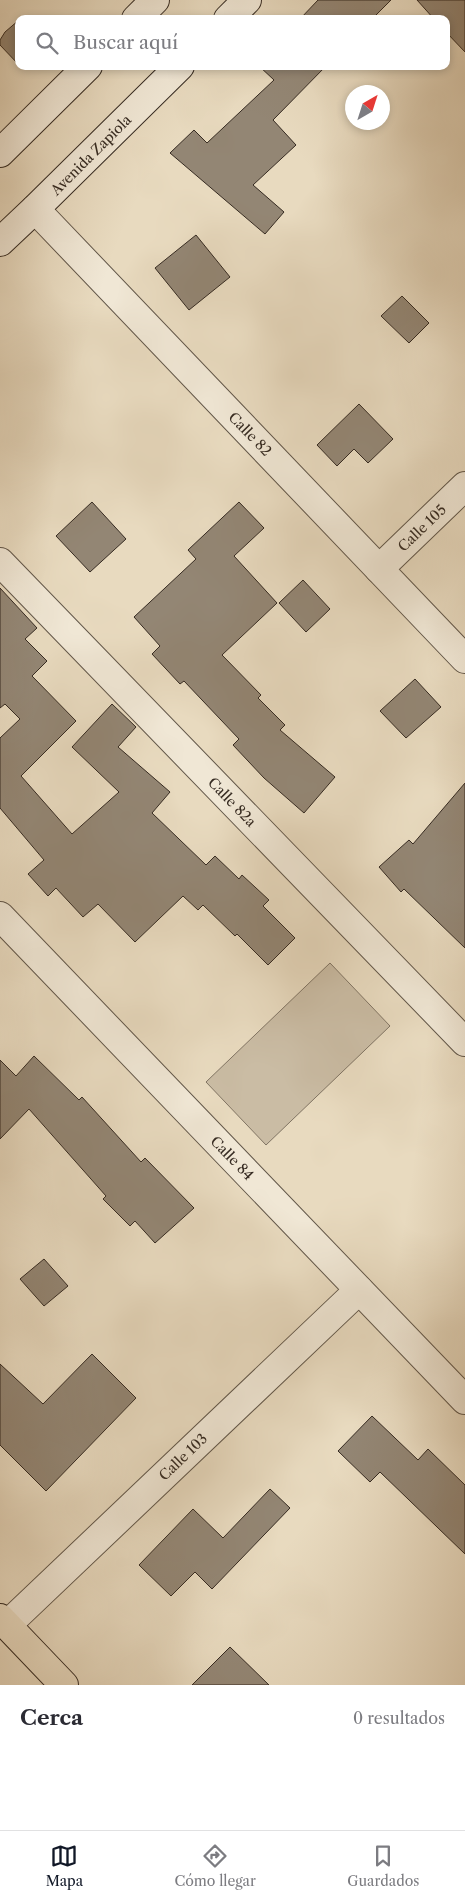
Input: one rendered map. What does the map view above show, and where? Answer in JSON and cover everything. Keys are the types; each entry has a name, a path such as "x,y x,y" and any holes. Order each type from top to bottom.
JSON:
{"main road":[{"path":"3,1622 64,1685"}],"street":[{"path":"140,15 156,0"},
{"path":"232,15 247,0"},
{"path":"0,153 84,70"},
{"name":"Avenida Zapiola","path":"0,242 35,210 176,70"},
{"name":"Calle 82","path":"35,210 465,659"},
{"name":"Calle 105","path":"379,570 465,486"},
{"name":"Calle 82a","path":"0,562 465,1042"},
{"name":"Calle 84","path":"2,924 465,1400"},
{"name":"Calle 103","path":"3,1622 359,1290"}],"shaded area":[{"path":"330,963 390,1026 266,1145 206,1082"}],"building":[{"path":"318,0 391,0 376,15 304,15"},
{"path":"417,0 465,0 465,52 450,36 450,15 430,15"},
{"path":"15,23 15,61 0,45 0,40 5,32"},
{"path":"263,70 322,70 273,120 296,145 253,185 284,212 265,234 170,153 194,130 207,143 274,80"},
{"path":"196,235 230,277 189,310 155,268"},
{"path":"402,296 429,323 409,343 381,316"},
{"path":"359,404 393,439 368,463 354,449 337,466 317,445"},
{"path":"92,502 126,539 90,572 56,536"},
{"path":"239,502 264,528 234,556 277,603 222,655 261,695 258,698 285,725 280,730 335,777 304,813 264,778 233,745 239,739 184,681 180,684 152,654 160,646 134,617 196,559 188,550"},
{"path":"303,580 330,609 306,632 279,603"},
{"path":"0,588 37,628 25,639 47,661 32,676 76,721 21,776 72,834 119,792 72,747 112,704 136,727 118,747 170,792 152,813 206,865 215,856 239,879 242,875 269,900 263,906 295,938 268,965 237,934 235,936 203,905 198,910 183,896 135,942 98,904 83,917 56,888 48,896 28,874 44,860 0,808 0,738 20,719 5,704 0,708"},
{"path":"415,679 441,707 406,738 380,711"},
{"path":"465,783 465,948 404,889 401,892 379,867 409,840 413,844"},
{"path":"34,1056 79,1100 82,1097 141,1162 145,1158 194,1208 155,1243 135,1221 130,1226 103,1199 106,1196 29,1109 0,1139 0,1060 16,1076"},
{"path":"44,1259 68,1286 44,1306 20,1279"},
{"path":"92,1354 136,1398 46,1491 0,1445 0,1364 43,1404"},
{"path":"372,1416 418,1460 428,1449 465,1485 465,1554 380,1472 370,1482 338,1451"},
{"path":"270,1489 290,1508 212,1589 195,1572 171,1596 139,1565 193,1509 223,1538"},
{"path":"230,1647 269,1685 192,1685"}]}
